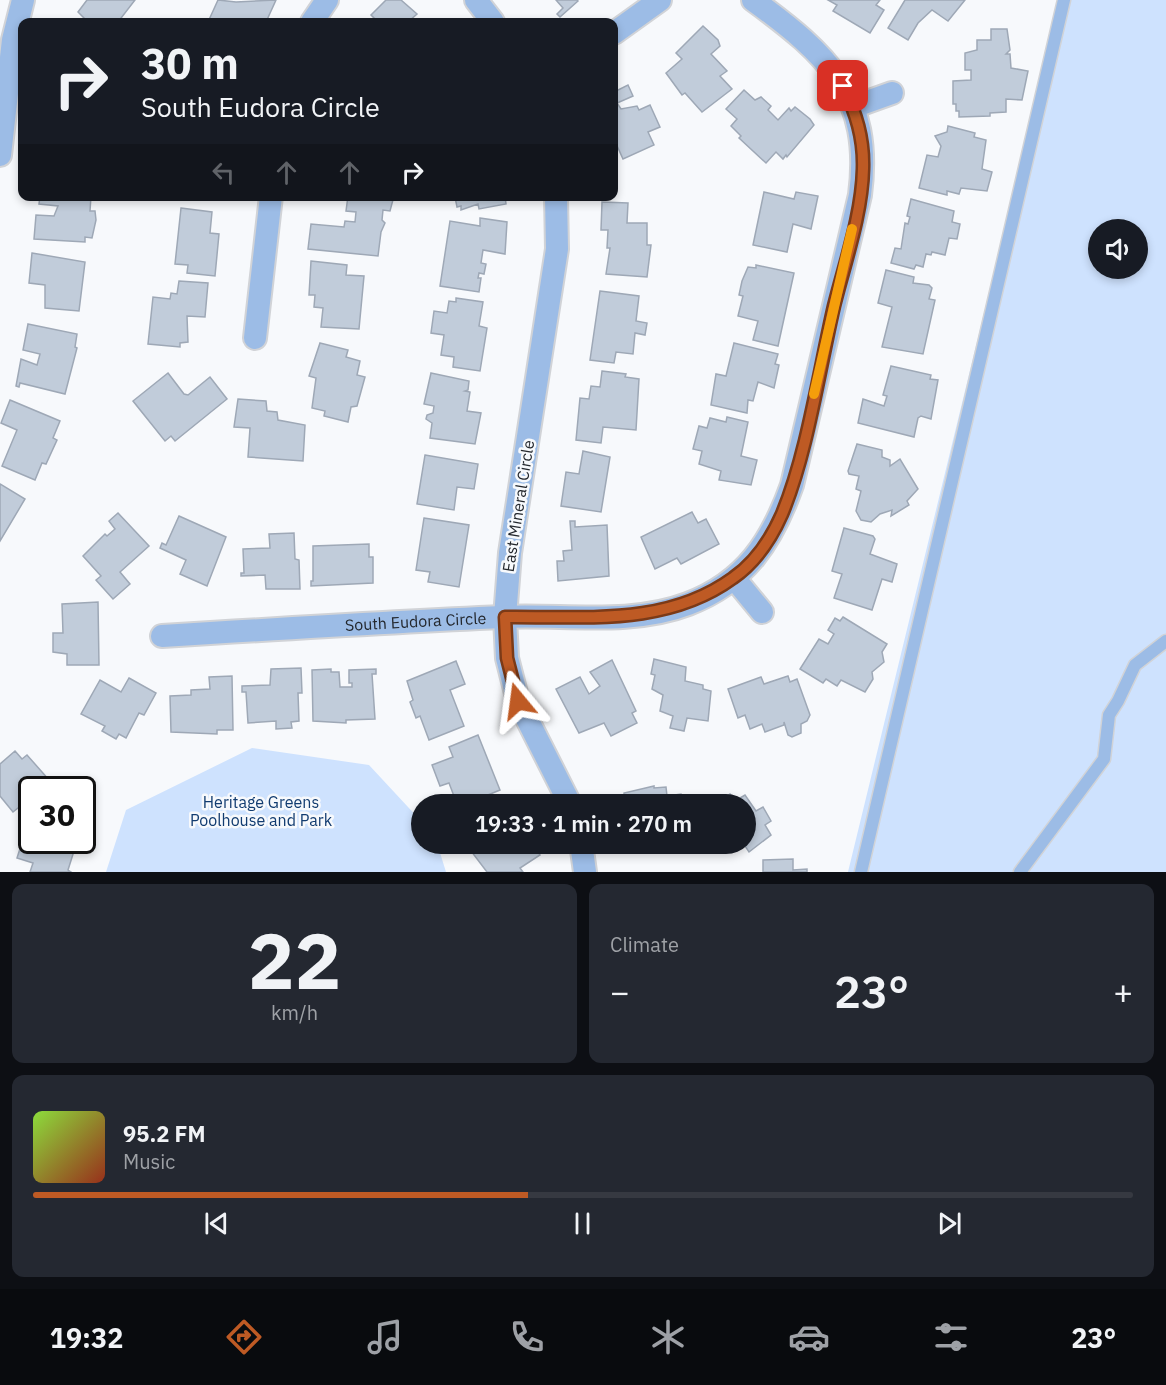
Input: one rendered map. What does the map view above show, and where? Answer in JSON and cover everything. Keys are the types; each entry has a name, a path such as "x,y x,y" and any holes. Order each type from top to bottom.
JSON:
{"street":[{"path":"18,18 23,0"},
{"path":"315,18 327,0"},
{"path":"476,0 490,18"},
{"path":"618,30 660,0"},
{"name":"South Eudora Circle","path":"162,636 505,617 630,615 662,612 689,604 734,578 750,564 773,531 792,485 860,195 863,149 853,106 827,62 809,43 753,0"},
{"path":"0,155 3,105 18,20"},
{"path":"853,106 892,93"},
{"path":"255,338 270,201"},
{"name":"East Mineral Circle","path":"556,201 557,249 510,553 505,617 507,658 518,701 565,794"},
{"path":"734,578 762,612"},
{"path":"583,854 585,872"}],"lane":[{"path":"861,872 910,670 920,615 1064,0"},
{"path":"1020,872 1104,759 1109,715 1118,702 1135,665 1166,641"}],"green space":[{"path":"1060,0 1166,0 1166,872 848,872"},
{"name":"Heritage Greens Poolhouse and Park","path":"252,748 369,765 411,810 411,854 440,854 446,872 106,872 126,810"}],"building":[{"path":"87,0 135,0 121,18 84,18 78,12"},
{"path":"218,0 236,2 276,0 268,18 210,18"},
{"path":"386,0 401,0 417,14 412,18 374,18 371,15"},
{"path":"556,0 578,1 560,17 557,14 563,8"},
{"path":"828,0 880,0 876,5 884,10 870,33 833,11 837,5"},
{"path":"905,0 965,0 948,21 932,10 918,23 908,40 888,28"},
{"path":"703,26 718,40 720,46 711,54 727,71 720,76 732,89 702,112 685,93 682,95 666,73 682,59 676,53"},
{"path":"991,29 1007,29 1010,50 1006,54 1010,54 1011,68 1028,71 1022,100 1006,99 1006,112 990,113 990,116 959,117 956,104 953,104 953,81 971,80 971,70 965,70 965,53 977,50 977,40 991,40"},
{"path":"628,85 633,96 618,103 618,90"},
{"path":"744,90 755,100 761,97 771,106 768,110 778,120 789,108 791,111 795,107 814,125 787,157 786,155 783,159 776,152 766,163 739,138 741,136 731,126 737,119 726,109"},
{"path":"618,104 621,109 637,106 639,110 650,105 660,127 648,132 654,145 623,159 618,148"},
{"path":"948,126 975,133 974,137 986,140 982,169 992,172 987,191 961,188 959,194 947,191 947,195 919,188 927,155 938,157 941,146 935,136 947,132"},
{"path":"764,192 794,199 796,192 818,196 811,229 793,224 787,252 753,245"},
{"path":"911,199 954,211 952,222 960,224 957,239 949,238 945,255 932,252 931,255 926,254 923,267 916,265 914,269 891,263 895,248 901,249 905,223 908,224 910,217 907,216"},
{"path":"39,201 91,201 90,211 95,211 96,220 92,238 85,237 85,242 34,239 36,215 54,216 58,206 39,204"},
{"path":"347,201 393,201 390,211 383,210 382,220 385,223 381,232 378,256 308,249 311,224 344,227 345,221 355,222 356,212 346,211"},
{"path":"456,201 506,201 506,204 479,209 478,204 461,210 461,206 457,207"},
{"path":"602,202 628,203 627,223 647,223 647,245 651,245 647,277 606,274 610,248 607,248 608,230 601,230"},
{"path":"181,208 212,212 210,233 219,234 215,276 187,273 188,265 175,264"},
{"path":"480,218 507,222 505,254 483,250 481,263 486,264 484,274 479,273 478,278 481,278 479,292 440,286 450,221 480,226"},
{"path":"32,253 85,262 79,311 45,308 45,285 29,283"},
{"path":"311,261 347,265 346,275 364,276 359,329 321,327 323,308 314,307 315,295 309,295"},
{"path":"756,265 794,273 778,346 753,340 758,321 738,316 743,296 739,295 742,281 748,267 756,268"},
{"path":"886,270 914,277 913,283 929,285 932,288 929,299 935,300 923,354 882,347 892,307 878,303"},
{"path":"179,281 208,283 205,317 187,316 188,342 180,343 180,347 148,344 153,297 170,299 171,293 177,294"},
{"path":"600,291 639,296 636,321 647,323 645,335 635,333 633,354 616,352 614,363 590,360"},
{"path":"456,298 483,302 479,326 487,328 480,371 453,367 454,357 441,355 444,335 431,333 434,311 447,313 449,301 456,302"},
{"path":"28,324 77,334 75,347 77,348 65,394 20,383 19,387 16,386 21,359 37,365 40,354 23,350"},
{"path":"320,343 348,350 346,357 360,361 357,375 365,377 357,406 351,407 348,422 324,416 325,411 312,408 316,378 309,376"},
{"path":"734,343 778,354 775,364 779,365 774,388 758,382 753,401 748,400 747,413 711,405 716,374 726,376"},
{"path":"891,366 931,375 930,379 938,380 931,419 921,416 918,418 914,437 858,423 863,399 884,406 887,396 883,395"},
{"path":"602,371 626,374 625,377 639,379 636,430 603,427 601,443 576,440 580,398 589,399 591,386 600,387"},
{"path":"168,373 184,394 188,395 210,377 227,399 175,441 171,436 165,441 133,401"},
{"path":"431,373 469,381 468,390 465,391 470,392 467,411 481,413 475,444 430,438 432,423 426,419 427,415 433,413 434,406 424,404"},
{"path":"238,399 266,401 267,411 277,412 278,420 305,425 303,461 248,457 250,428 234,427"},
{"path":"10,400 60,421 53,438 57,440 46,464 42,463 35,480 2,466 17,430 1,423"},
{"path":"727,417 748,422 741,456 757,460 751,485 719,480 721,471 699,464 702,451 693,449 699,426 707,428 710,418 726,422"},
{"path":"857,444 882,450 882,457 890,460 890,466 900,459 918,489 907,501 909,505 891,516 892,510 880,514 871,522 861,520 856,511 861,491 856,489 859,476 849,474 848,471"},
{"path":"583,451 610,457 601,512 561,506 566,472 579,474"},
{"path":"425,455 478,464 474,489 457,487 454,510 417,504"},
{"path":"0,484 25,499 0,541"},
{"path":"692,512 698,523 706,519 719,544 681,564 677,558 655,569 641,537"},
{"path":"118,513 149,546 120,572 130,584 113,599 96,580 101,576 83,556 105,534 107,536 115,529 109,521"},
{"path":"179,516 226,537 207,586 180,574 186,560 160,548 162,543 166,545"},
{"path":"424,518 469,525 459,587 428,582 430,572 416,570"},
{"path":"570,521 575,521 575,527 607,525 609,576 558,581 557,561 564,561 563,551 572,550"},
{"path":"844,528 873,536 875,539 870,554 897,564 892,582 882,579 872,610 834,598 842,574 832,571"},
{"path":"294,533 295,559 299,560 300,589 266,589 265,575 241,576 241,573 244,573 243,549 270,548 269,534"},
{"path":"369,544 369,557 373,557 373,583 311,586 313,546"},
{"path":"98,602 99,665 67,665 67,654 53,652 53,633 63,633 62,604"},
{"path":"843,617 887,644 882,652 884,662 872,672 873,679 865,692 841,680 837,686 826,679 823,683 800,669 819,639 828,644 834,634 828,630 835,618 840,621"},
{"path":"654,659 686,667 685,681 703,685 703,689 711,691 708,721 687,718 684,731 670,728 673,716 660,711 663,695 652,689 655,675 651,674"},
{"path":"612,660 636,711 632,713 637,723 611,736 604,723 579,733 556,689 580,677 589,694 600,686 590,672"},
{"path":"456,661 465,684 450,690 464,726 429,740 420,716 416,718 410,702 413,700 407,681"},
{"path":"301,668 302,693 298,693 299,721 291,722 292,728 276,729 276,721 248,723 246,692 242,692 242,686 270,685 271,669"},
{"path":"331,669 331,672 339,672 340,687 352,687 352,683 349,683 349,670 376,669 376,674 372,674 375,719 346,720 346,723 313,721 312,670"},
{"path":"232,676 233,730 217,730 217,734 171,732 170,696 191,695 191,690 210,689 209,677"},
{"path":"788,676 790,682 797,679 810,715 807,721 801,724 801,733 792,737 788,735 784,722 784,725 765,732 762,724 750,729 745,715 738,718 728,689 761,677 764,684"},
{"path":"129,678 156,693 144,715 139,713 126,738 119,734 116,739 102,731 105,726 81,714 100,680 121,692"},
{"path":"478,735 500,790 490,794 453,794 449,783 440,786 432,765 453,757 449,747"},
{"path":"15,751 22,759 27,755 46,776 18,776 18,808 13,812 0,796 0,764"},
{"path":"654,786 654,788 666,787 667,794 624,794"},
{"path":"763,807 771,821 765,825 771,835 756,847 756,811"},
{"path":"18,854 73,854 68,870 71,872 30,872 33,863 17,858"},
{"path":"473,854 540,855 520,868 523,872 487,872"},
{"path":"793,859 793,870 807,869 807,872 763,872 763,860"}],"slow traffic":[{"path":"814,394 852,229"}],"route":[{"path":"518,701 507,658 505,617 630,615 662,612 689,604 734,578 750,564 773,531 792,485 803,443 860,195 863,149 859,124 843,86"}]}
